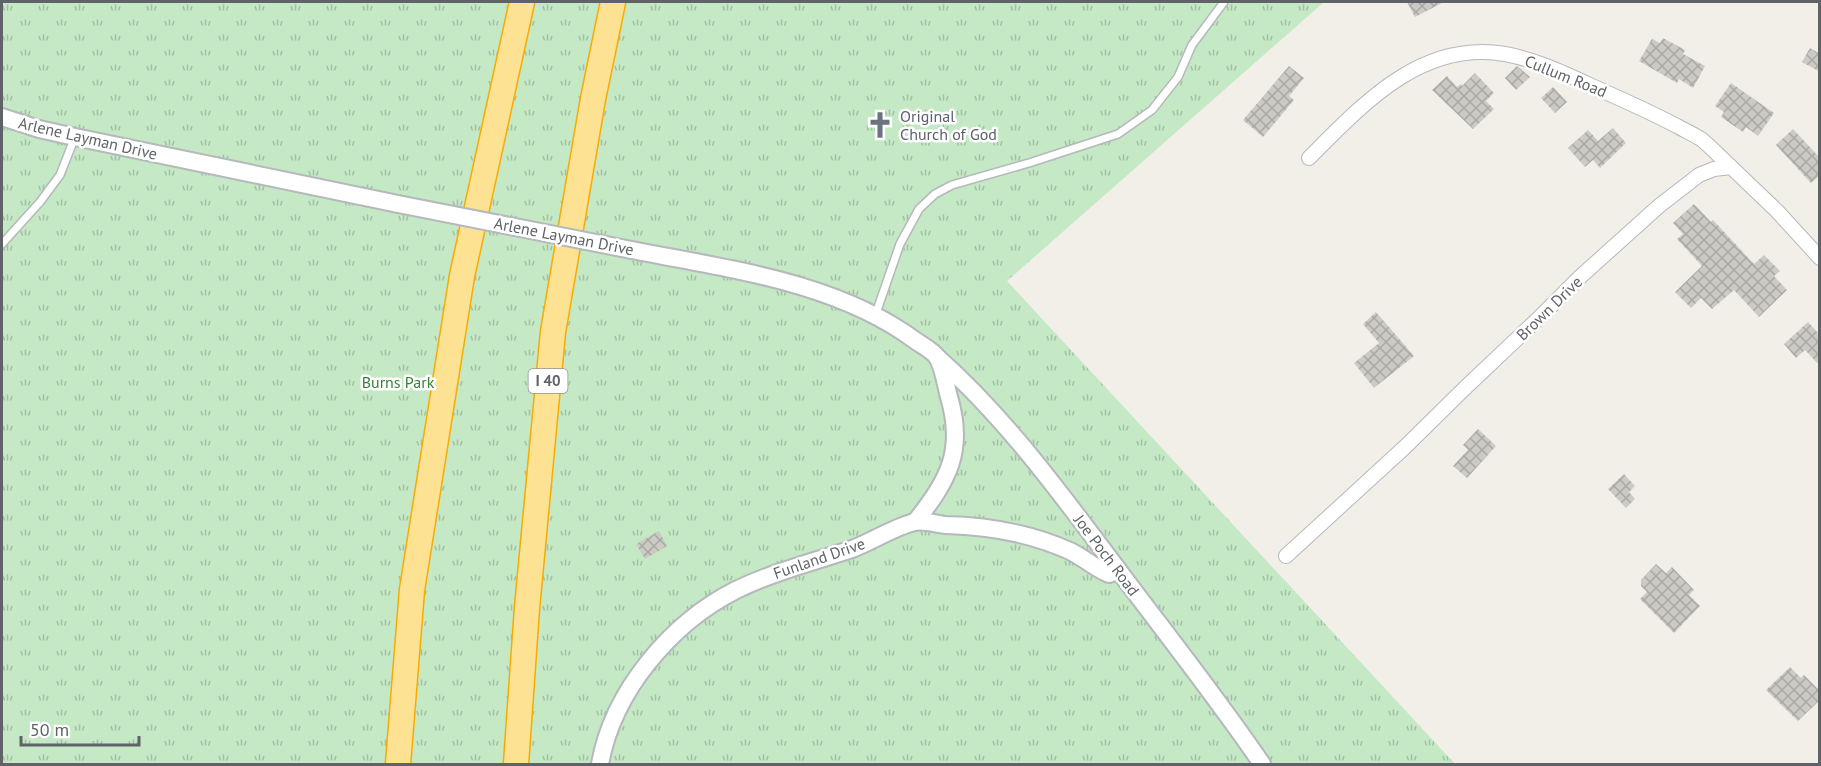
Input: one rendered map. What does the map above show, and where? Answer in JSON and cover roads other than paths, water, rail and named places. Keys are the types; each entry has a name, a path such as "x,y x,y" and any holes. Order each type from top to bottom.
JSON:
{"highway":[{"path":"398,765 412,590 462,276 522,2"},
{"name":"I 40","path":"516,765 527,608 553,332 593,99 613,2"}],"street":[{"name":"Cullum Road","path":"1309,158 1341,126 1408,72 1448,55 1490,52 1532,61 1652,113 1700,139 1731,167"},
{"name":"Arlene Layman Drive","path":"2,117 75,137 753,274 817,291 854,305 903,331 937,357"},
{"path":"1731,167 1777,211 1820,258"},
{"name":"Brown Drive","path":"1286,556 1405,447 1580,277 1659,206 1699,175 1731,167"},
{"path":"916,521 948,475 954,452 954,423 951,404 937,357"},
{"name":"Joe Poch Road","path":"937,357 961,378 1048,477 1262,765"},
{"name":"Funland Drive","path":"600,765 611,726 626,696 666,642 707,607 764,578 854,548 916,521 1015,532 1071,552 1109,574 1119,571"}],"lane":[{"path":"875,316 900,244 919,209 935,194 952,185 1118,134 1152,110 1178,77 1192,45 1224,2"},
{"path":"2,244 40,202 60,175 75,137"}],"place":[{"name":"Original Church of God","path":"880,125"}],"park label":[{"name":"Burns Park","path":"398,382"}]}
